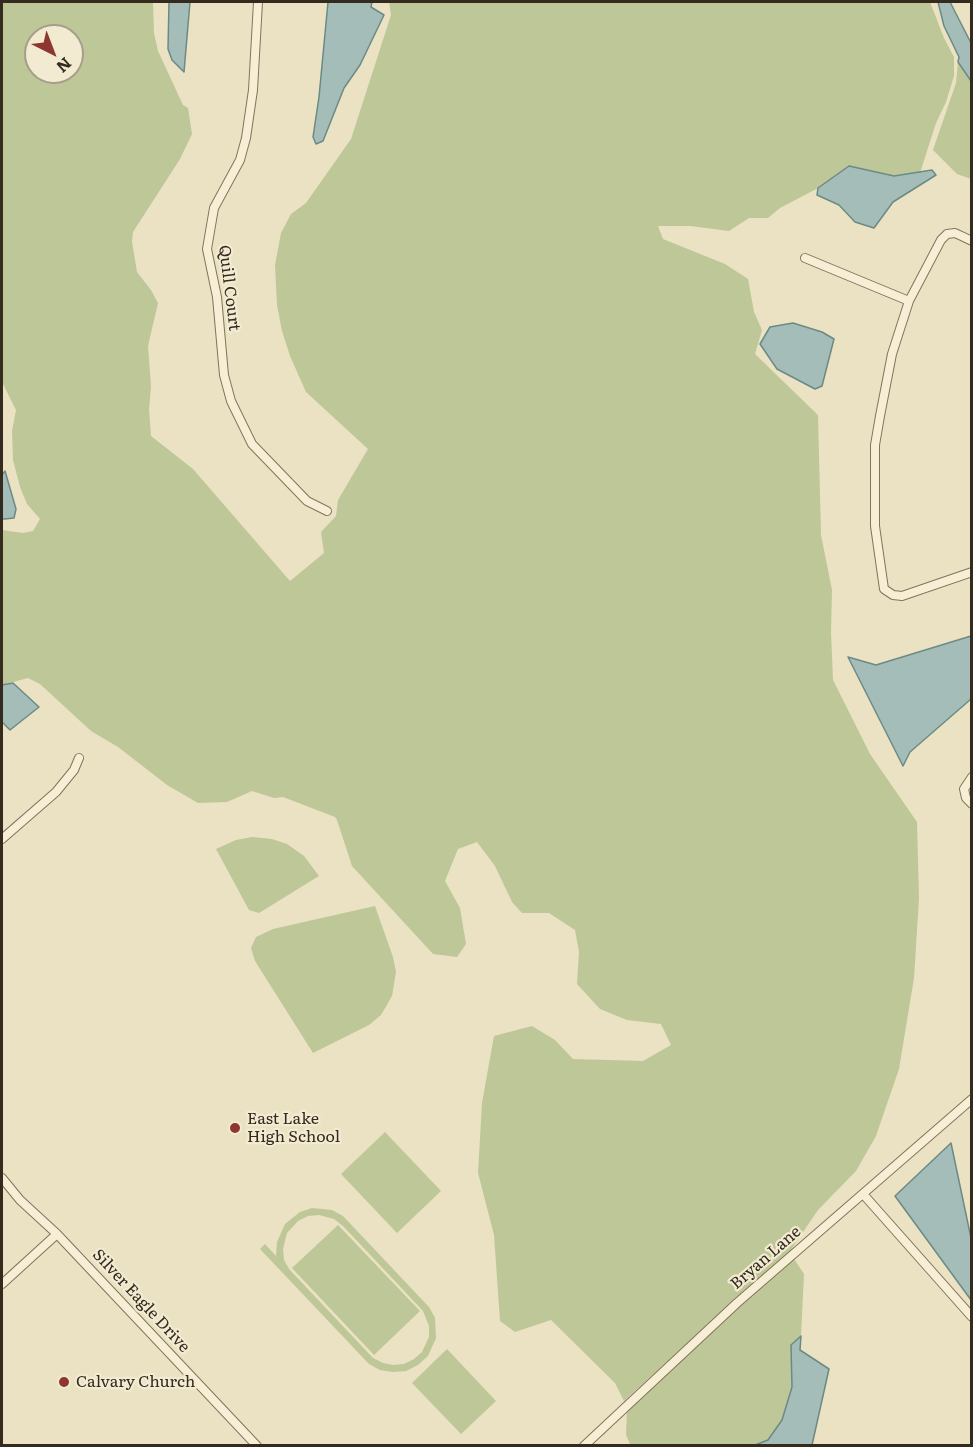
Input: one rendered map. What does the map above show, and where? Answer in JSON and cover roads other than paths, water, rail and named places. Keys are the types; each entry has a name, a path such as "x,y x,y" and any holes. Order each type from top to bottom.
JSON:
{"street":[{"name":"Quill Court","path":"258,2 253,90 246,138 240,160 214,208 207,249 216,297 224,375 231,401 252,444 307,501 327,511"},
{"path":"972,241 955,233 947,234 941,240 909,301 892,354 875,445 875,526 884,589 893,595 902,596 972,572"},
{"path":"805,258 909,301"},
{"path":"2,838 56,792 74,770 79,758"},
{"path":"972,777 964,789 966,798 972,804"},
{"name":"Bryan Lane","path":"584,1446 737,1303 972,1100"},
{"name":"Silver Eagle Drive","path":"2,1178 20,1200 57,1234 257,1446"},
{"path":"863,1194 972,1317"},
{"path":"2,1284 57,1234"}],"water":[{"path":"169,2 190,2 184,72 172,60 168,49"},
{"path":"328,2 372,2 371,7 384,15 360,65 344,88 323,141 316,144 313,137"},
{"path":"938,2 950,2 971,43 971,81 958,62 959,57 944,26"},
{"path":"849,166 894,176 932,170 936,175 893,202 874,228 855,222 839,205 817,195 818,188"},
{"path":"793,323 822,332 834,339 822,386 815,389 777,369 760,344 770,327"},
{"path":"5,471 16,509 14,518 2,519 2,475"},
{"path":"971,636 971,699 910,752 903,766 848,657 876,665"},
{"path":"13,683 39,707 10,730 2,722 2,685"},
{"path":"951,1143 971,1238 971,1300 895,1196"},
{"path":"801,1336 800,1350 829,1369 812,1445 755,1445 768,1440 782,1420 792,1387 791,1345"}],"place":[{"name":"East Lake High School","path":"235,1128"},
{"name":"Calvary Church","path":"64,1382"}]}
